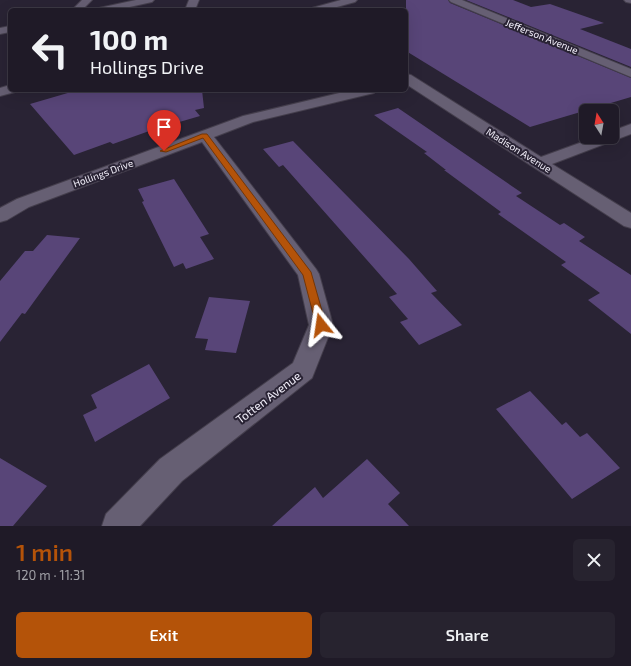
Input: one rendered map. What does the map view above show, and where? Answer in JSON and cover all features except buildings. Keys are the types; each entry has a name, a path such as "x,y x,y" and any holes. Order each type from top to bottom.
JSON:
{"street":[{"path":"79,8 87,0"},
{"path":"111,8 149,0"},
{"path":"322,8 352,0"},
{"name":"Jefferson Avenue","path":"454,0 631,73"},
{"name":"Madison Avenue","path":"408,81 631,222"},
{"name":"Hollings Drive","path":"0,216 23,203 248,119 361,92"},
{"path":"619,134 631,130"},
{"name":"Totten Avenue","path":"118,526 171,470 303,370 321,325 308,274 204,135"},
{"path":"540,163 592,144"}],"route":[{"path":"164,151 204,135 308,274 321,325"}]}
